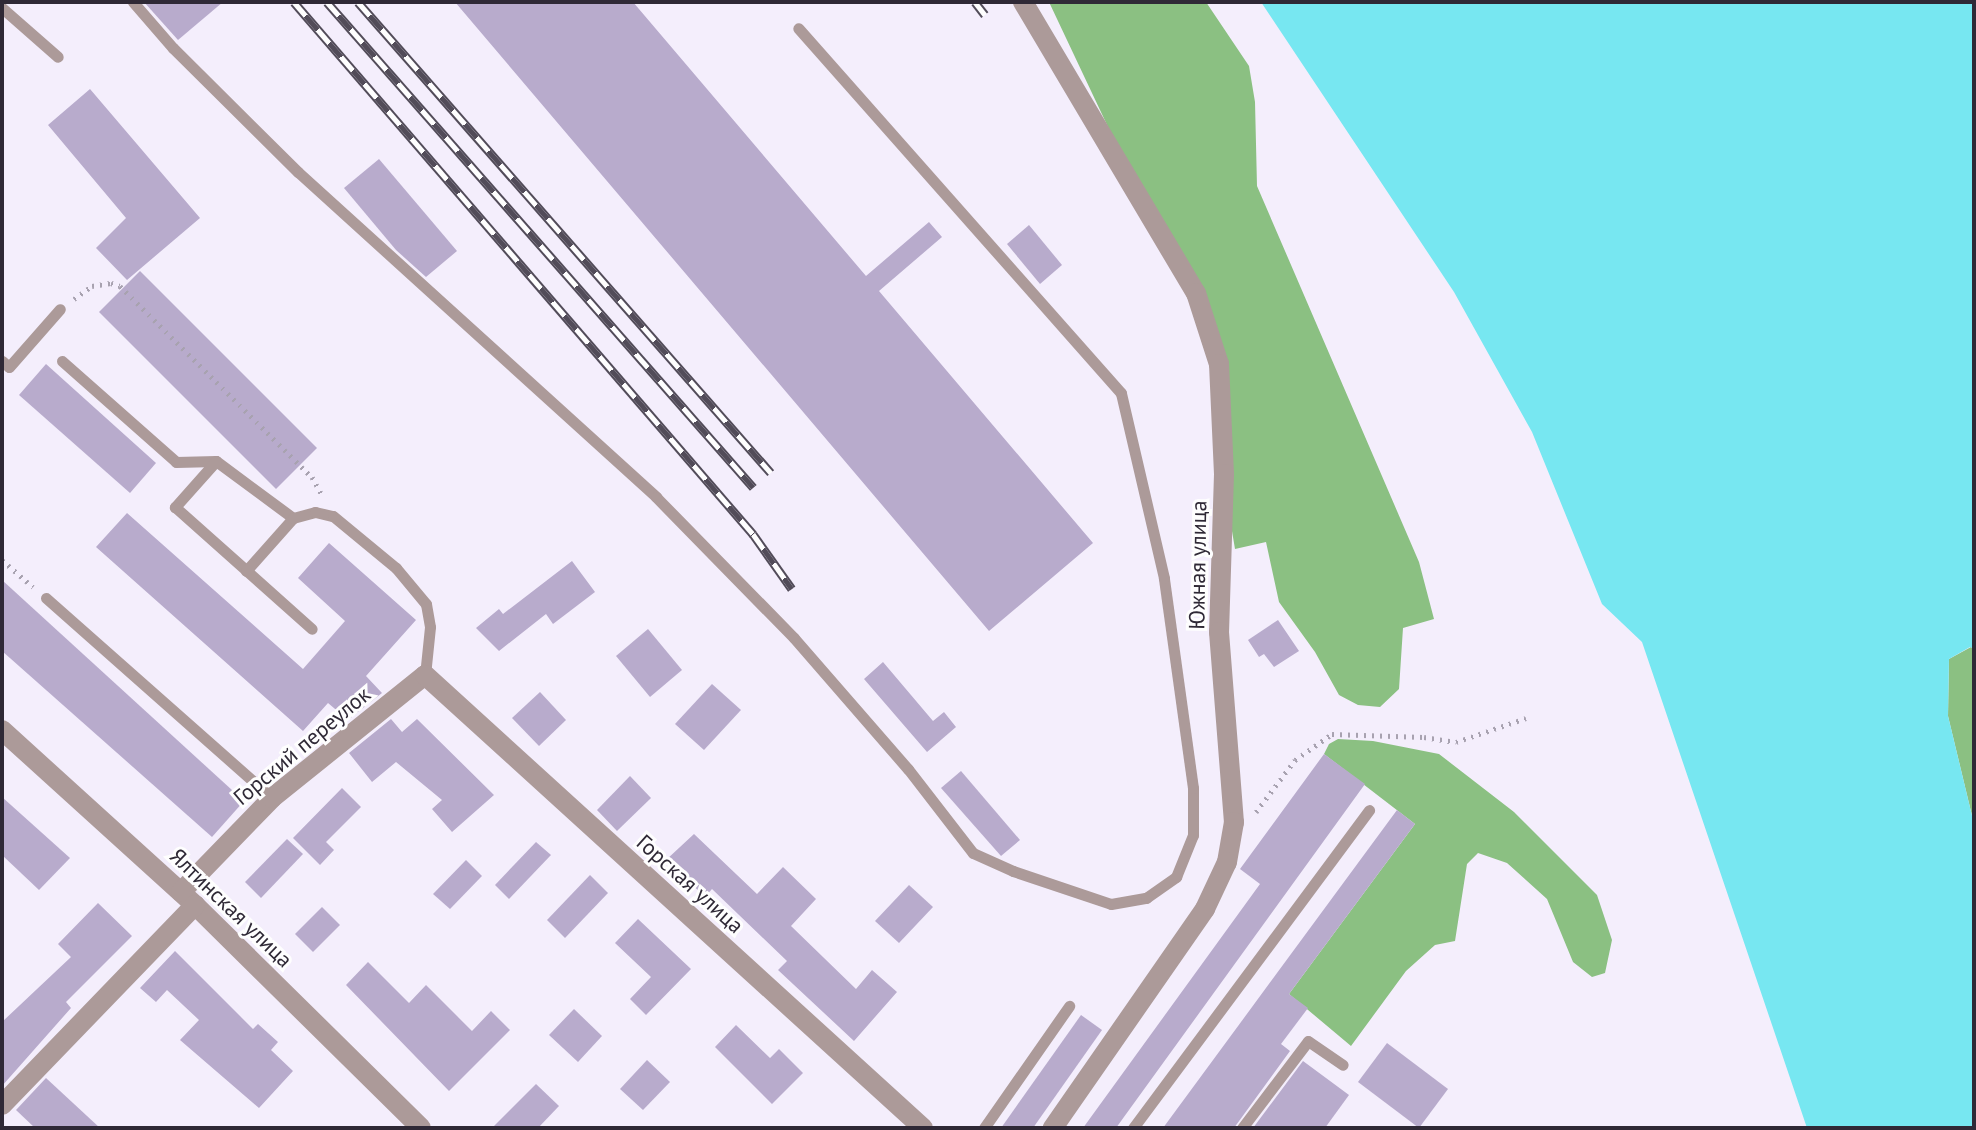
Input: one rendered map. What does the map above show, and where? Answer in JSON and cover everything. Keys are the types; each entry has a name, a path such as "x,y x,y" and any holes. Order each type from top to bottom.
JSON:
{"street":[{"name":"Южная улица","path":"1023,2 1196,293 1219,364 1224,474 1219,632 1234,822 1227,862 1205,909 1053,1128"},
{"name":"Горский переулок","path":"2,1105 188,898 272,798 425,675"},
{"name":"Горская улица","path":"425,675 923,1128"},
{"name":"Ялтинская улица","path":"2,730 188,898 421,1128"}],"lane":[{"path":"133,2 173,48 298,172 677,519 794,638 908,769 973,853 1013,871 1111,904 1146,898 1176,877 1193,835 1193,788 1164,578 1121,393 798,28"},
{"path":"2,8 58,57"},
{"path":"2,361 9,367 60,309"},
{"path":"62,361 176,462 216,461 293,518"},
{"path":"216,461 175,507 312,629"},
{"path":"246,571 293,518 315,512 349,526 396,568 426,604 430,627 425,675"},
{"path":"46,598 272,798"},
{"path":"1133,1128 1369,810"},
{"path":"984,1128 1069,1006"},
{"path":"1242,1128 1308,1041 1343,1065"}],"path":[{"path":"60,309 92,286 111,283 120,286 312,477 322,491 325,514"},
{"path":"2,560 46,598"},
{"path":"1250,822 1295,760 1332,734 1424,737 1456,742 1526,718"}],"green space":[{"path":"1049,2 1206,2 1249,66 1255,102 1257,186 1419,562 1434,619 1403,628 1399,689 1380,707 1358,705 1339,695 1315,652 1279,602 1266,542 1235,549 1229,513 1224,351 1117,146"},
{"path":"1971,647 1974,649 1974,824 1948,716 1949,659"},
{"path":"1338,739 1373,741 1439,754 1514,812 1597,895 1612,940 1605,973 1592,977 1573,962 1547,899 1507,863 1478,853 1467,864 1455,941 1435,945 1406,971 1351,1046 1289,994 1415,824 1324,754 1329,744"}],"water":[{"path":"1261,2 1974,2 1974,649 1970,647 1949,659 1948,716 1974,824 1974,1128 1807,1128 1642,642 1602,604 1532,432 1454,292"}],"building":[{"path":"144,2 223,2 178,40"},
{"path":"455,2 633,2 866,276 929,222 942,237 879,291 1093,543 989,631"},
{"path":"90,89 200,218 127,280 96,248 126,218 48,125"},
{"path":"379,159 457,251 426,277 396,250 344,188"},
{"path":"1029,225 1062,265 1040,284 1007,244"},
{"path":"140,271 317,448 276,489 99,312"},
{"path":"46,364 156,463 130,493 19,395"},
{"path":"127,513 303,669 345,621 298,578 329,543 416,620 366,676 382,693 348,720 328,703 303,731 96,547"},
{"path":"572,561 595,592 553,624 546,614 499,651 476,628 499,609 503,614"},
{"path":"2,580 244,801 212,837 2,651"},
{"path":"1278,620 1299,651 1274,667 1264,654 1259,657 1248,640"},
{"path":"648,629 682,670 650,697 616,656"},
{"path":"883,662 933,721 944,712 956,727 927,752 864,679"},
{"path":"712,684 741,710 704,750 675,724"},
{"path":"540,692 566,720 539,746 512,718"},
{"path":"391,719 402,732 417,719 494,795 452,832 432,809 442,800 396,762 372,782 349,753"},
{"path":"1324,754 1365,784 1116,1128 1083,1128 1260,884 1240,869"},
{"path":"961,771 1020,840 1001,856 941,788"},
{"path":"630,776 651,798 617,831 597,810"},
{"path":"342,788 361,807 326,842 334,850 320,865 293,838"},
{"path":"2,797 70,858 39,890 2,855"},
{"path":"1397,810 1415,824 1289,994 1308,1008 1281,1044 1290,1051 1234,1128 1163,1128"},
{"path":"694,834 757,894 783,867 816,899 791,926 856,989 872,970 897,992 854,1041 778,970 787,961 712,889 705,897 666,860"},
{"path":"287,839 303,854 261,898 245,882"},
{"path":"536,842 551,855 509,899 495,885"},
{"path":"466,860 482,876 450,909 433,894"},
{"path":"590,875 608,893 565,938 547,920"},
{"path":"909,885 933,907 899,943 875,921"},
{"path":"98,903 132,936 66,1002 71,1008 2,1086 2,1022 71,957 58,944"},
{"path":"322,907 340,925 313,952 295,934"},
{"path":"638,919 691,969 646,1015 630,999 651,977 615,943"},
{"path":"175,951 253,1029 258,1024 278,1042 271,1050 293,1071 259,1108 180,1040 199,1020 167,990 156,1002 140,988"},
{"path":"368,962 409,1003 426,985 472,1031 491,1011 510,1030 449,1091 346,985"},
{"path":"574,1009 602,1036 578,1062 549,1035"},
{"path":"1081,1015 1102,1030 1033,1128 1001,1128"},
{"path":"736,1025 770,1058 779,1049 803,1073 772,1104 715,1047"},
{"path":"1387,1043 1448,1089 1419,1128 1358,1082"},
{"path":"647,1060 670,1082 643,1110 620,1089"},
{"path":"1303,1061 1349,1095 1325,1128 1253,1128"},
{"path":"46,1078 100,1128 35,1128 16,1110"},
{"path":"536,1084 559,1106 538,1128 492,1128"}],"railway":[{"path":"294,2 753,534 792,589"},
{"path":"327,2 753,487"},
{"path":"358,2 771,473"},
{"path":"975,2 985,15"}]}
